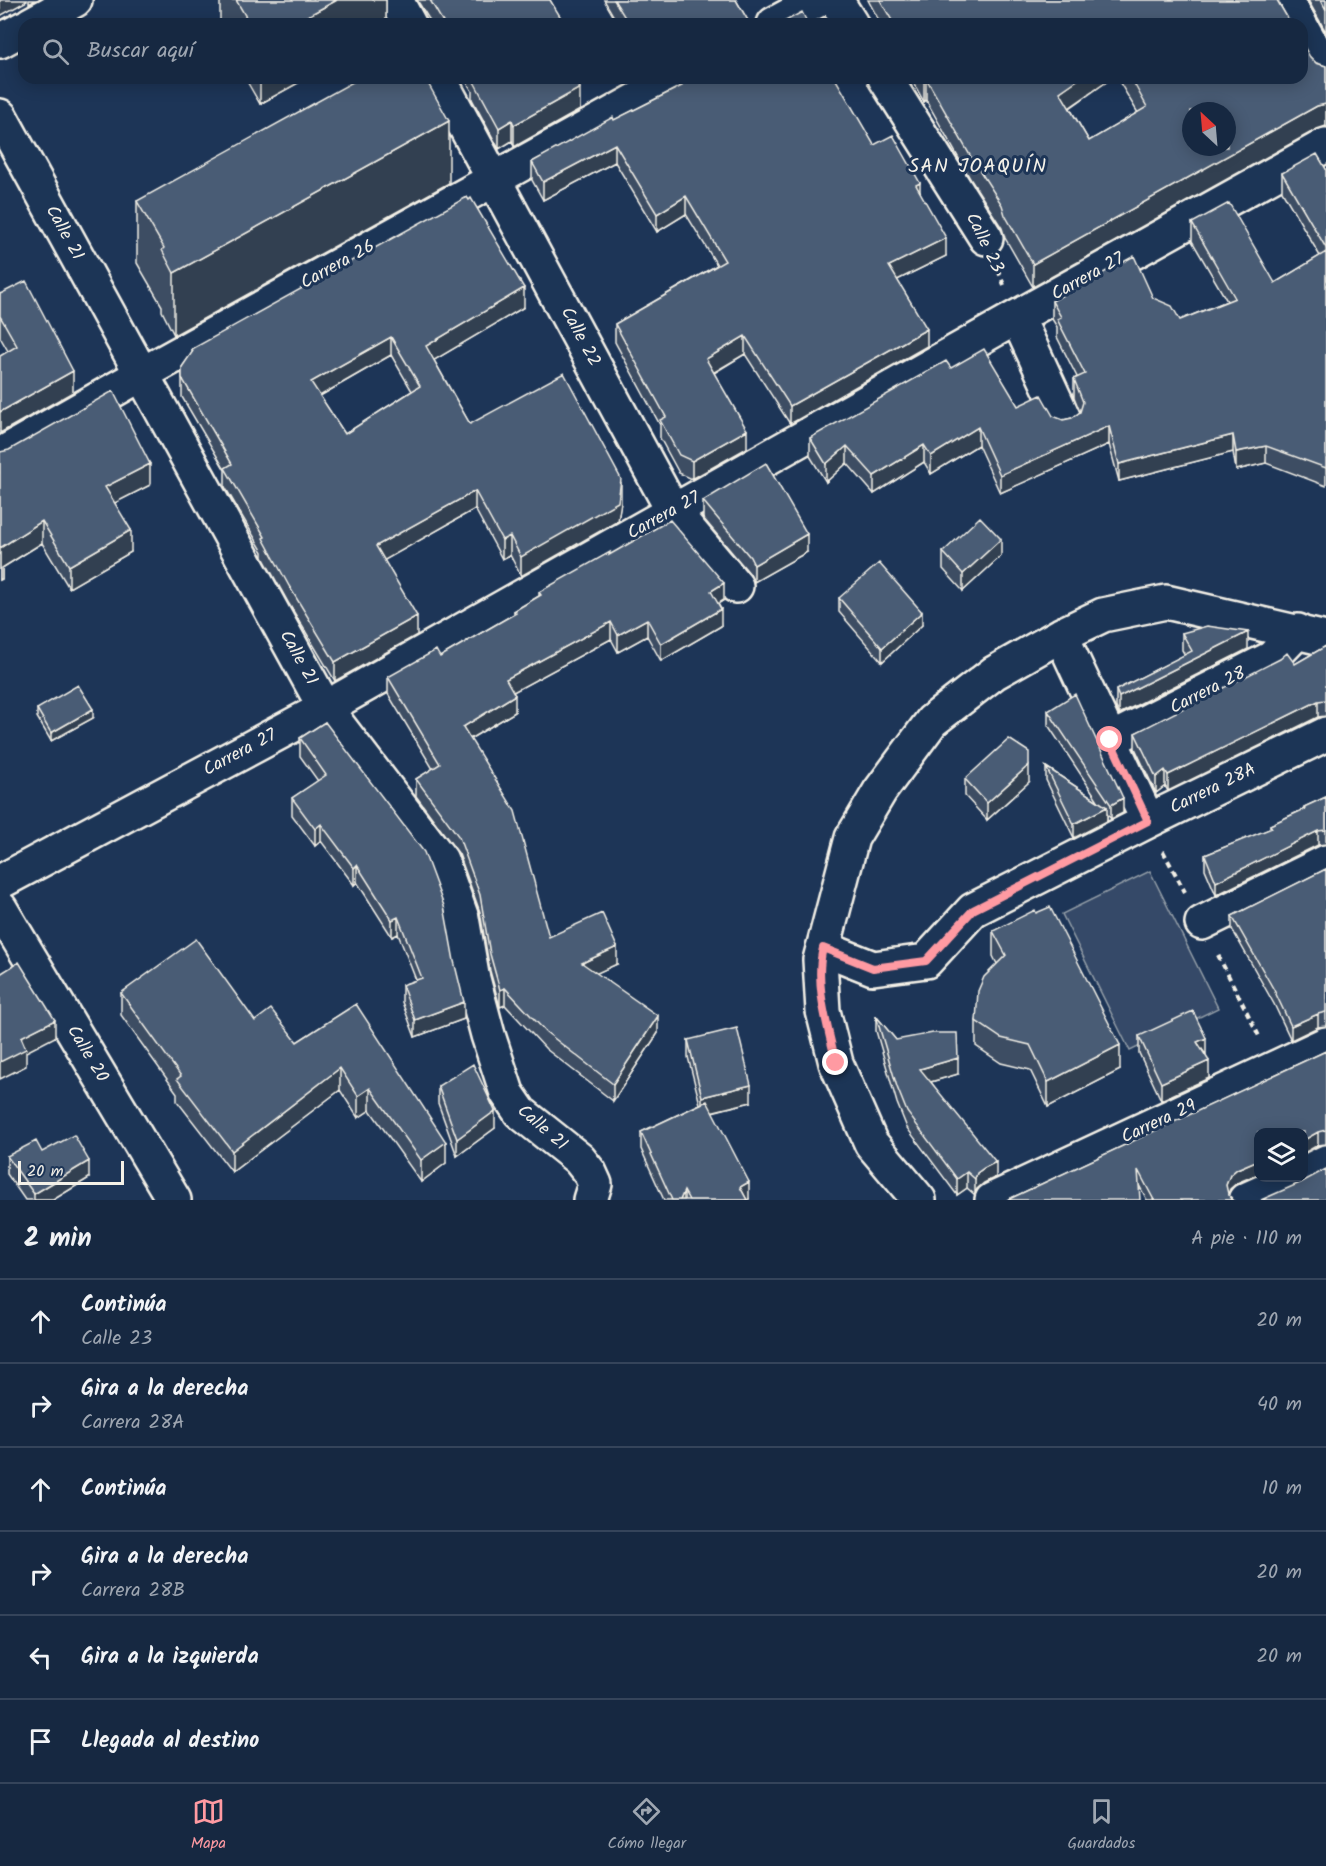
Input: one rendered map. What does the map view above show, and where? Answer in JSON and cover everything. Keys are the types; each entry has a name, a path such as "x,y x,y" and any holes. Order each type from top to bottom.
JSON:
{"street":[{"path":"43,18 75,0"},
{"path":"396,0 406,18"},
{"path":"785,18 818,0"},
{"path":"836,0 847,18"},
{"path":"1286,0 1296,18"},
{"path":"0,41 18,31"},
{"path":"1308,38 1326,70"},
{"name":"Calle 22","path":"442,84 673,511 735,586"},
{"name":"Carrera 26","path":"0,455 666,84"},
{"name":"Calle 23","path":"889,84 986,238"},
{"name":"Calle 21","path":"0,116 325,708 441,860 462,918 472,975 507,1093 519,1112 579,1159 590,1173 592,1192"},
{"name":"Carrera 27","path":"0,882 325,708 1326,145"},
{"path":"1017,317 1064,419"},
{"path":"919,1200 871,1143 836,1063 824,1011 820,960 823,948 852,838 880,791 932,721 994,674 1061,635 1103,615 1166,602 1312,635"},
{"path":"1061,635 1148,821"},
{"name":"Carrera 28","path":"1110,740 1272,658 1312,635"},
{"name":"Carrera 28A","path":"823,948 873,968 926,961 973,910 1326,734"},
{"path":"1202,923 1326,862"},
{"name":"Calle 20","path":"0,908 174,1200"},
{"name":"Carrera 29","path":"992,1200 1326,1044"},
{"path":"1308,1171 1326,1162"},
{"path":"1245,1200 1285,1182"}],"path":[{"name":"Calle 23","path":"986,238 1017,317"}],"shaded area":[{"path":"1150,871 1218,1008 1130,1051 1062,914"}],"building":[{"path":"236,0 337,0 304,18 246,18"},
{"path":"430,0 550,0 561,18 440,18"},
{"path":"614,0 736,0 746,18 625,18"},
{"path":"880,0 1277,0 1288,18 890,18"},
{"path":"1321,0 1326,0 1326,10"},
{"path":"802,12 805,18 791,18"},
{"path":"1308,54 1316,63 1326,66 1326,104 1317,106 1236,151 1236,102 1182,102 1182,156 1227,156 1033,264 1005,215 1002,205 971,157 929,84 1071,84 1060,92 1089,141 1147,107 1134,84 1308,84"},
{"path":"349,84 428,84 449,121 174,273 162,250 164,248 137,201"},
{"path":"475,84 578,84 580,88 514,125 512,120 499,128"},
{"path":"681,84 838,84 874,145 893,135 920,183 916,185 946,238 889,266 927,329 790,406 745,336 706,359 747,430 692,461 679,455 660,420 666,417 615,324 725,261 686,196 657,214 615,144 543,182 532,162 613,117 614,120 682,86"},
{"path":"1317,154 1326,169 1326,248 1282,173"},
{"path":"467,197 469,200 471,198 524,288 426,346 470,424 564,373 621,479 618,502 521,557 510,536 502,540 475,491 376,546 417,616 335,662 289,586 263,538 265,537 225,468 232,464 182,378 182,367 193,351 192,349","holes":["391,337 420,386 345,434 311,382"]},
{"path":"1229,203 1275,283 1326,252 1326,468 1266,446 1236,452 1233,435 1119,464 1109,426 1000,475 978,427 931,456 924,445 874,476 847,446 826,464 810,438 946,361 951,368 984,349 1018,406 1041,395 1053,416 1063,420 1072,418 1080,412 1083,402 1074,379 1085,374 1057,319 1061,317 1052,301 1134,256 1153,298 1172,306 1180,320 1235,298 1192,223"},
{"path":"26,281 73,371 0,412 0,356 17,346 0,316 0,294"},
{"path":"113,391 150,464 105,487 131,530 69,566 42,521 0,548 0,452 9,450"},
{"path":"766,463 807,534 754,565 750,557 703,501"},
{"path":"980,517 1001,539 963,574 943,552"},
{"path":"670,520 724,583 711,591 721,609 661,644 647,619 618,635 611,622 506,679 515,695 463,727 515,811 549,937 602,913 617,947 582,963 658,1016 613,1084 546,1032 505,988 500,990 490,954 480,895 459,837 416,779 440,764 388,677 436,650 440,657 516,613 514,611 541,595 539,592"},
{"path":"879,563 922,612 882,648 839,598"},
{"path":"1207,626 1248,632 1119,697 1116,690 1192,651 1182,633"},
{"path":"1326,646 1326,700 1318,701 1168,775 1165,770 1156,777 1135,733 1280,659 1287,653 1295,664"},
{"path":"78,685 93,709 51,733 37,709"},
{"path":"1075,694 1123,798 1111,805 1048,711"},
{"path":"325,722 424,852 444,906 464,1002 415,1020 402,985 422,978 398,917 392,920 357,865 354,868 321,824 315,829 292,798 326,775 300,738"},
{"path":"1009,739 1029,752 1029,765 987,803 965,779"},
{"path":"1046,767 1107,807 1074,824"},
{"path":"1326,797 1326,830 1318,831 1216,882 1205,855 1272,828 1270,825"},
{"path":"1326,869 1326,1012 1291,1026 1274,990 1232,916"},
{"path":"1050,907 1120,1045 1048,1082 1030,1045 1001,1038 976,1021 978,991 984,977 1006,955 993,931 1035,910 1036,913"},
{"path":"196,939 255,1021 271,1009 297,1042 356,1004 446,1142 421,1160 370,1088 358,1096 340,1068 232,1151 177,1079 181,1076 121,993"},
{"path":"19,962 55,1020 21,1037 26,1049 0,1062 0,974"},
{"path":"1193,1011 1206,1038 1197,1042 1209,1061 1161,1083 1139,1036"},
{"path":"876,1016 896,1040 933,1033 957,1033 958,1058 920,1069 996,1162 977,1173 975,1179 967,1172 957,1179 907,1112 897,1087"},
{"path":"737,1028 751,1085 702,1097 688,1040"},
{"path":"1326,1051 1326,1130 1308,1138 1308,1128 1254,1128 1254,1162 1237,1169 1230,1175 1226,1185 1228,1194 1233,1200 1154,1200 1138,1170 1140,1200 1007,1200"},
{"path":"473,1064 495,1111 457,1139 438,1086"},
{"path":"707,1101 749,1182 740,1187 747,1200 689,1200 684,1191 680,1200 672,1200 641,1132"},
{"path":"74,1135 89,1161 34,1194 7,1156 36,1141 42,1152"},
{"path":"1326,1169 1326,1200 1261,1200 1302,1182 1308,1182 1308,1179"}],"district":[{"name":"SAN JOAQUÍN","path":"978,167"}],"route":[{"path":"836,1063 824,1011 820,960 823,948 873,968 926,961 973,910 1148,821 1110,740"}]}
